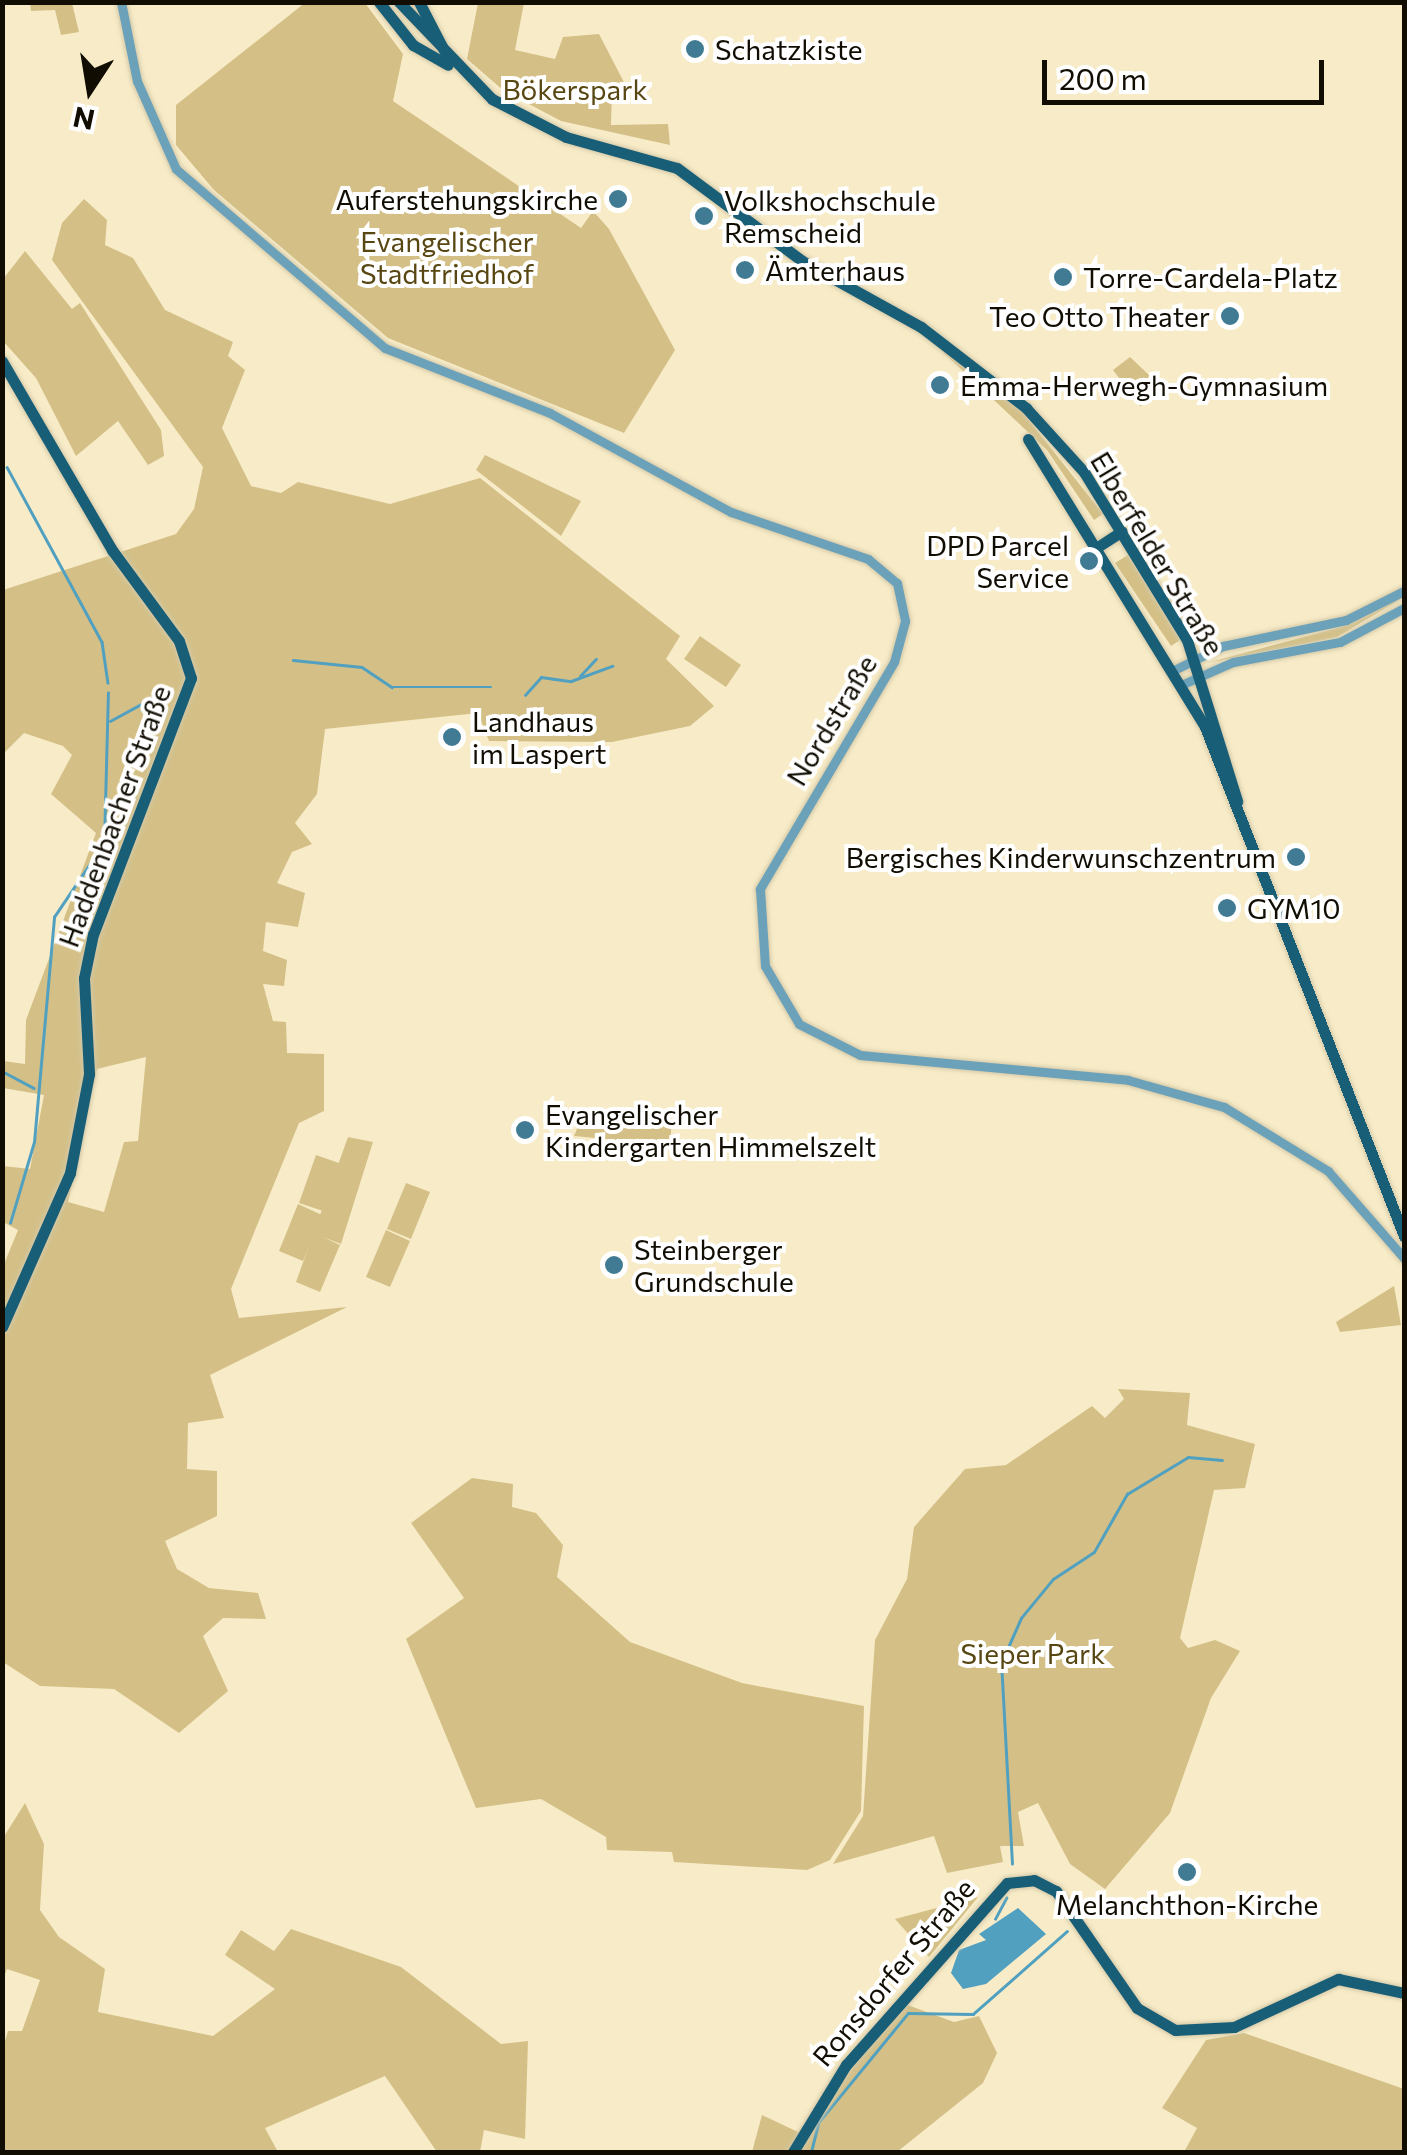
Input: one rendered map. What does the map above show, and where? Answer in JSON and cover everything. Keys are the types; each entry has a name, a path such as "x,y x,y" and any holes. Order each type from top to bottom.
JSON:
{"main road":[{"path":"379,2 413,45 452,64"},
{"path":"399,2 452,64"},
{"path":"418,2 452,64"},
{"name":"Elberfelder Straße","path":"452,64 541,127 677,168 802,261 912,321 1000,385 1074,460 1122,531 1194,656 1236,802"},
{"name":"Haddenbacher Straße","path":"2,361 112,550 184,651 191,678 92,934 84,978 88,1074 70,1174 2,1327"},
{"name":"Elberfelder Straße","path":"1028,439 1099,546 1181,684 1236,802 1404,1236"},
{"path":"1099,546 1122,531"},
{"name":"Ronsdorfer Straße","path":"793,2152 846,2065 991,1895 1019,1880 1064,1898 1138,2008 1175,2030 1234,2027 1338,1979 1404,1993"}],"street":[{"name":"Nordstraße","path":"121,2 146,110 176,169 385,348 550,413 731,512 868,559 897,584 905,621 894,662 760,889 765,966 799,1024 860,1055 1128,1080 1224,1107 1328,1171 1404,1258"},
{"path":"1174,670 1194,656 1346,620 1404,592"},
{"path":"1181,684 1202,674 1340,642 1404,608"}],"green space":[{"name":"Evangelischer Stadtfriedhof","path":"306,2 365,3 403,54 393,101 581,228 593,211 609,229 675,350 624,433 388,338 214,190 176,145 176,105"},
{"path":"30,3 72,3 79,32 61,35 55,10 31,11"},
{"name":"Bökerspark","path":"478,3 524,3 515,50 555,59 563,37 599,34 627,88 612,90 611,125 668,124 670,145 561,121 504,91 467,59"},
{"path":"84,199 107,220 105,245 133,258 165,310 233,342 228,356 245,370 222,428 251,486 281,493 298,482 390,504 480,478 680,636 666,659 714,706 690,726 612,742 489,741 478,713 325,729 317,794 295,823 312,844 292,852 277,883 305,893 298,927 266,922 263,951 287,960 284,986 263,984 273,1021 286,1022 287,1053 324,1054 324,1111 299,1123 231,1289 239,1318 347,1307 210,1375 224,1418 188,1423 187,1469 217,1471 217,1516 165,1541 177,1569 209,1588 258,1593 266,1619 223,1618 203,1636 228,1691 179,1733 114,1689 40,1686 3,1662 2,1269 18,1230 3,1222 3,1166 30,1169 44,1095 3,1088 3,1061 25,1064 26,1020 96,833 51,794 72,755 63,746 24,733 3,754 3,590 176,534 194,509 203,467 52,260 62,223","holes":["146,1057 138,1141 124,1142 104,1212 68,1202 97,1069"]},
{"path":"25,251 72,309 80,303 161,430 164,456 148,465 118,421 76,456 36,378 3,341 3,279"},
{"path":"926,336 1020,409 1103,514 1094,520 1047,450"},
{"path":"1130,357 1149,375 1141,407 1113,370"},
{"path":"485,455 581,501 561,536 476,470"},
{"path":"1128,555 1180,640 1171,646 1115,563"},
{"path":"1404,597 1337,637 1207,663 1345,626"},
{"path":"700,636 741,665 726,687 684,659"},
{"path":"651,1114 672,1119 670,1145 574,1136 583,1115"},
{"path":"348,1137 373,1142 341,1244 323,1237 340,1245 320,1292 296,1282"},
{"path":"316,1155 339,1163 323,1211 299,1203"},
{"path":"406,1183 430,1192 411,1239 387,1229"},
{"path":"298,1204 322,1215 303,1261 279,1251"},
{"path":"386,1230 410,1241 390,1287 366,1277"},
{"path":"1394,1286 1401,1325 1340,1332 1336,1322"},
{"name":"Sieper Park","path":"1118,1389 1190,1393 1187,1425 1255,1444 1245,1488 1214,1490 1180,1638 1188,1648 1215,1640 1240,1651 1211,1698 1170,1813 1105,1889 1070,1864 1038,1803 1018,1812 1024,1846 1000,1846 1003,1862 947,1873 934,1836 833,1864 863,1816 875,1640 907,1579 914,1527 965,1469 1006,1465 1092,1406 1105,1418 1124,1399"},
{"path":"472,1478 513,1484 512,1507 536,1513 563,1545 557,1577 630,1642 742,1683 864,1706 861,1811 830,1860 807,1870 674,1862 672,1852 607,1850 606,1837 541,1799 476,1808 406,1639 464,1598 411,1523"},
{"path":"25,1803 44,1844 40,1910 59,1937 105,1969 98,2012 213,2036 275,1989 225,1955 241,1930 274,1951 291,1929 401,1967 501,2044 528,2041 525,2139 484,2130 480,2152 437,2152 385,2076 265,2128 278,2152 3,2152 3,2048 8,2031 22,2031 40,1980 7,1969 3,1980 3,1838"},
{"path":"978,1897 929,1957 895,1919"},
{"path":"905,2004 954,2022 979,2016 997,2053 983,2083 897,2152 752,2152 762,2115 798,2132"},
{"path":"1244,2033 1404,2089 1404,2152 1184,2152 1197,2128 1162,2108 1206,2040"}],"water":[{"path":"1018,1908 1046,1934 986,1984 963,1989 951,1973 959,1950 986,1940 979,1934"}],"waterway":[{"path":"7,467 102,642 108,683"},
{"path":"580,676 596,659"},
{"path":"293,660 362,667 392,687 491,687"},
{"path":"525,695 541,677 571,681 612,666"},
{"path":"10,1223 34,1142 54,917 104,843 108,693"},
{"path":"110,721 156,696"},
{"path":"2,1071 34,1088"},
{"path":"1012,1864 1001,1663 1021,1618 1053,1579 1094,1552 1127,1494 1188,1457 1222,1460"},
{"path":"995,1919 1006,1898"},
{"path":"811,2152 818,2123 908,2013 973,2014 1067,1931"}],"place":[{"name":"Schatzkiste","path":"695,49"},
{"name":"Auferstehungskirche","path":"618,199"},
{"name":"Volkshochschule Remscheid","path":"704,216"},
{"name":"Ämterhaus","path":"745,270"},
{"name":"Torre-Cardela-Platz","path":"1063,277"},
{"name":"Teo Otto Theater","path":"1230,316"},
{"name":"Emma-Herwegh-Gymnasium","path":"940,385"},
{"name":"DPD Parcel Service","path":"1089,561"},
{"name":"Landhaus im Laspert","path":"452,737"},
{"name":"Bergisches Kinderwunschzentrum","path":"1296,857"},
{"name":"GYM10","path":"1227,908"},
{"name":"Evangelischer Kindergarten Himmelszelt","path":"525,1130"},
{"name":"Steinberger Grundschule","path":"614,1265"},
{"name":"Melanchthon-Kirche","path":"1187,1872"}]}
